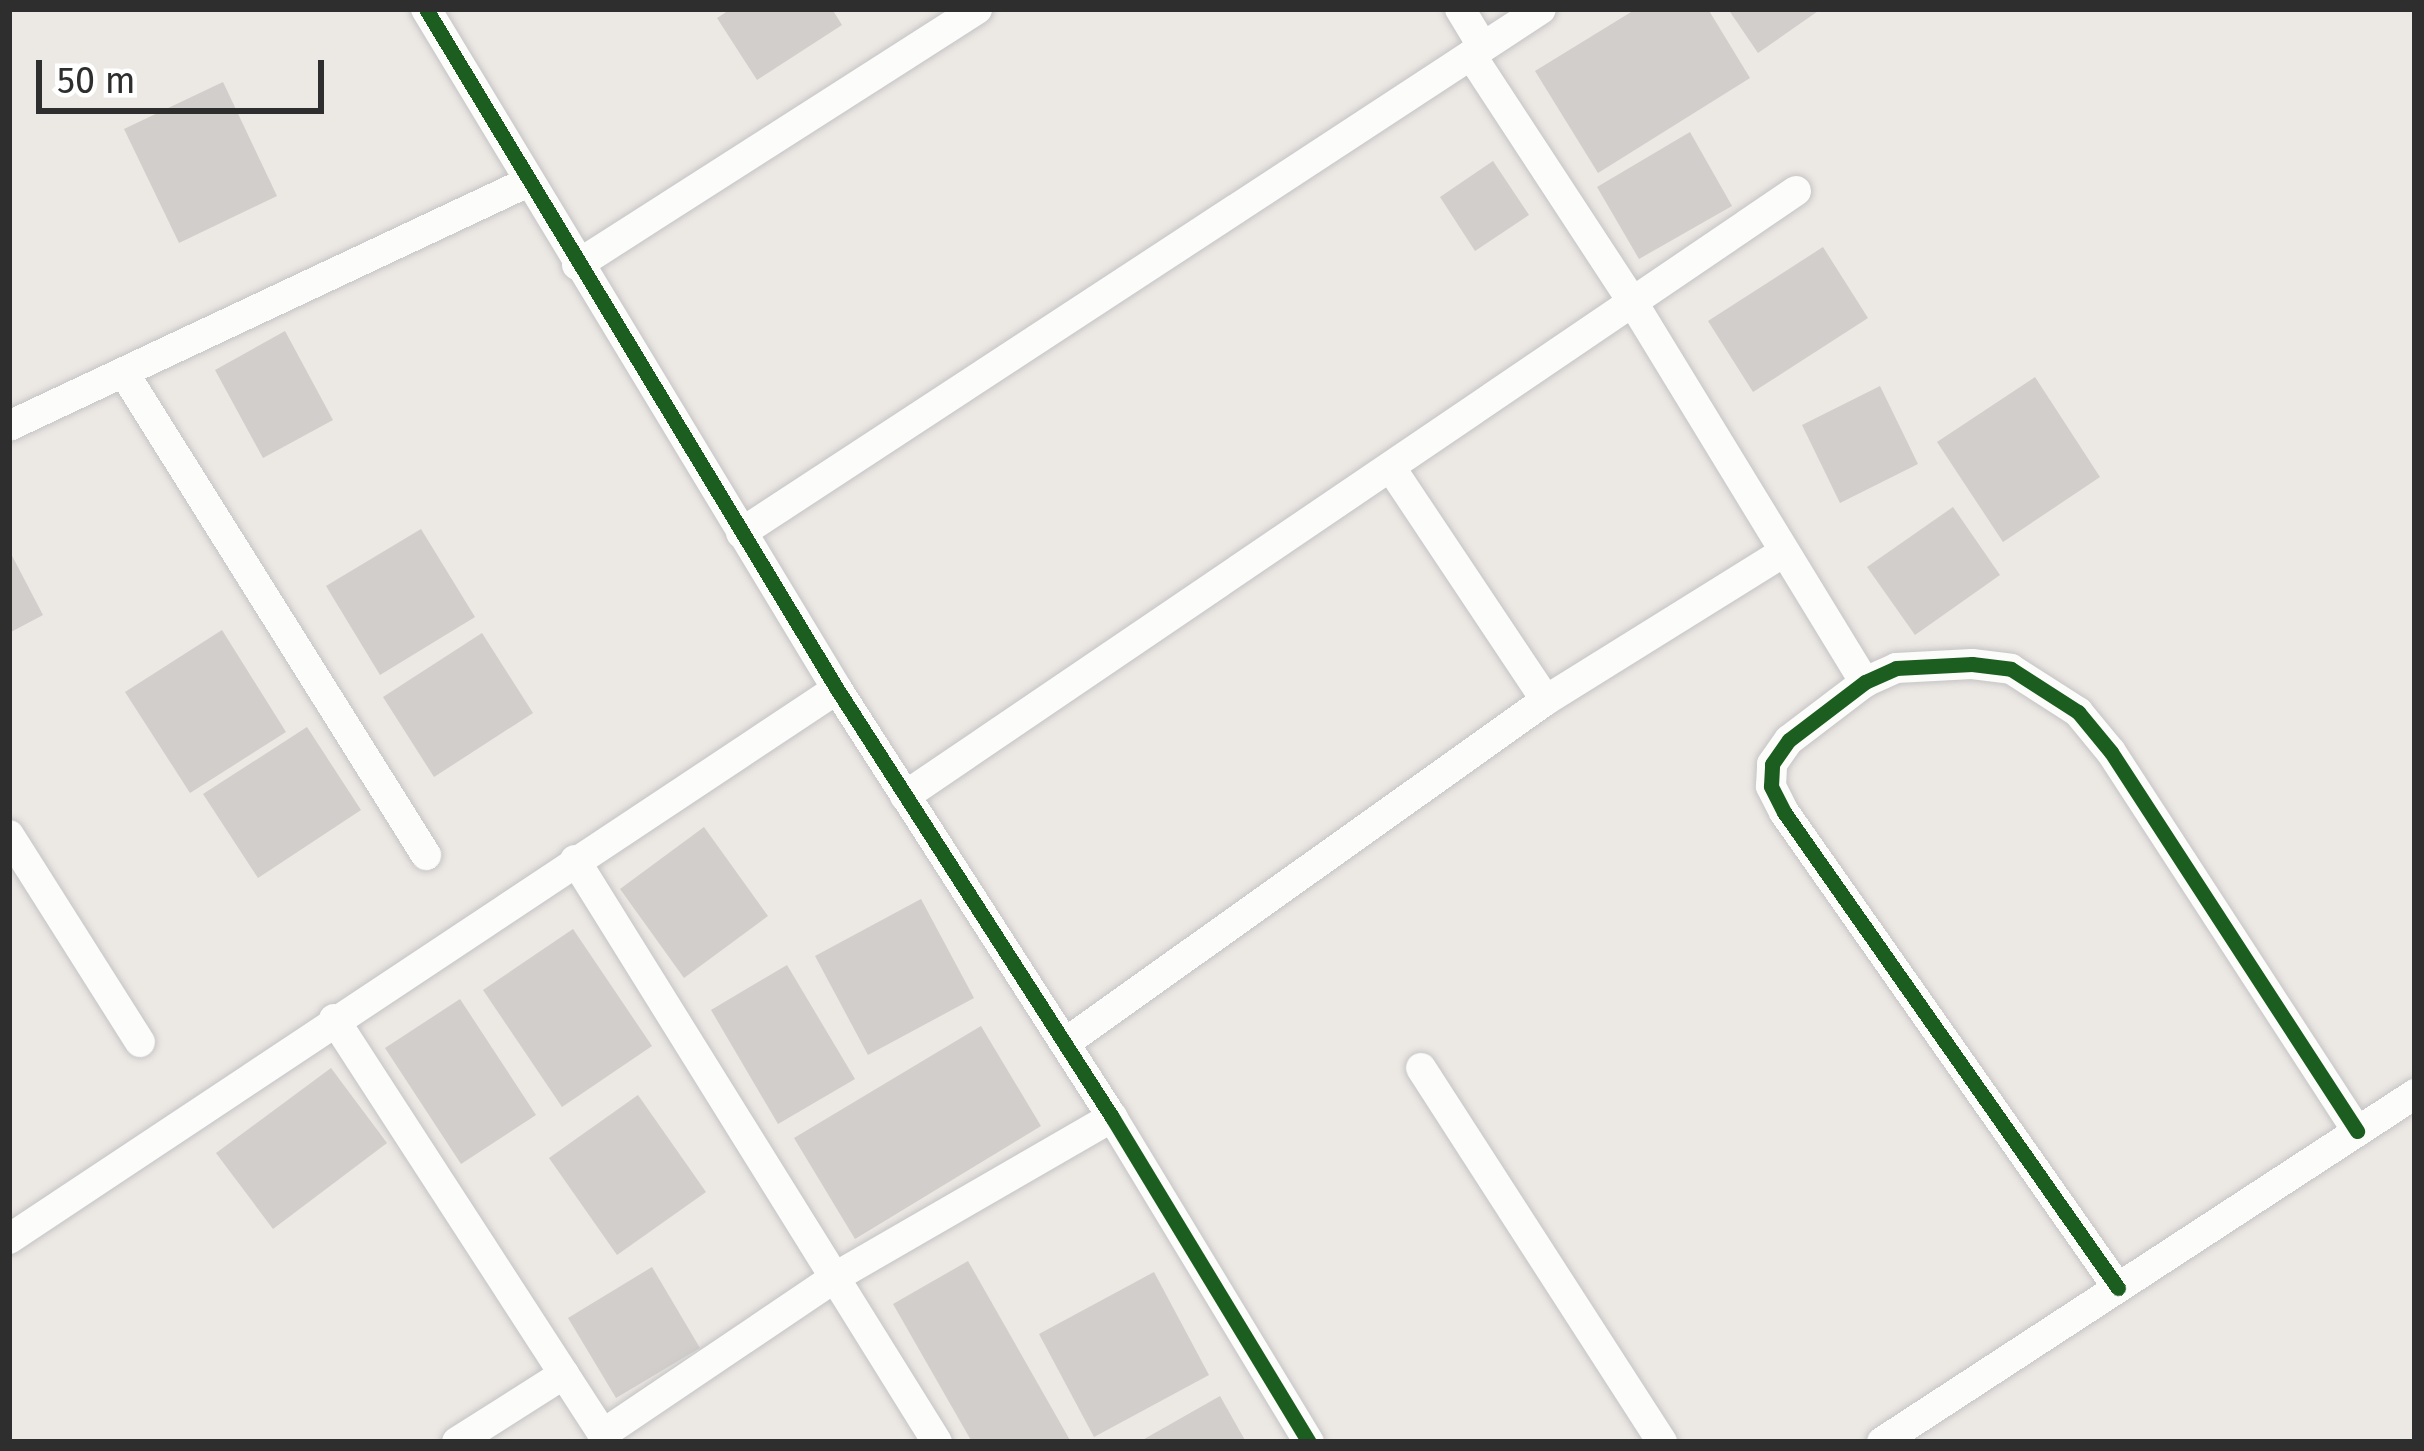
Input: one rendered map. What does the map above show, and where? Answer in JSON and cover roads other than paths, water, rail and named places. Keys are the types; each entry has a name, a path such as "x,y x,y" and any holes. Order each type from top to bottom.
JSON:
{"street":[{"path":"426,9 837,689 1065,1042 1309,1442"},
{"path":"577,265 977,9"},
{"path":"1460,9 1477,51 1865,682"},
{"path":"741,533 1541,9"},
{"path":"9,426 528,182"},
{"path":"905,796 1796,190"},
{"path":"124,373 426,855"},
{"path":"1391,468 1546,700"},
{"path":"1065,1042 1546,700 1782,553"},
{"path":"2118,1288 1784,812 1771,786 1772,764 1789,740 1865,682 1896,668 1937,663 2011,669 2078,712 2111,752 2357,1131"},
{"path":"9,1239 837,689"},
{"path":"9,835 140,1042"},
{"path":"575,860 937,1442"},
{"path":"334,1019 606,1438 837,1276 1112,1117"},
{"path":"1421,1068 1663,1442"},
{"path":"1882,1442 2415,1094"},
{"path":"457,1442 564,1374"}]}
